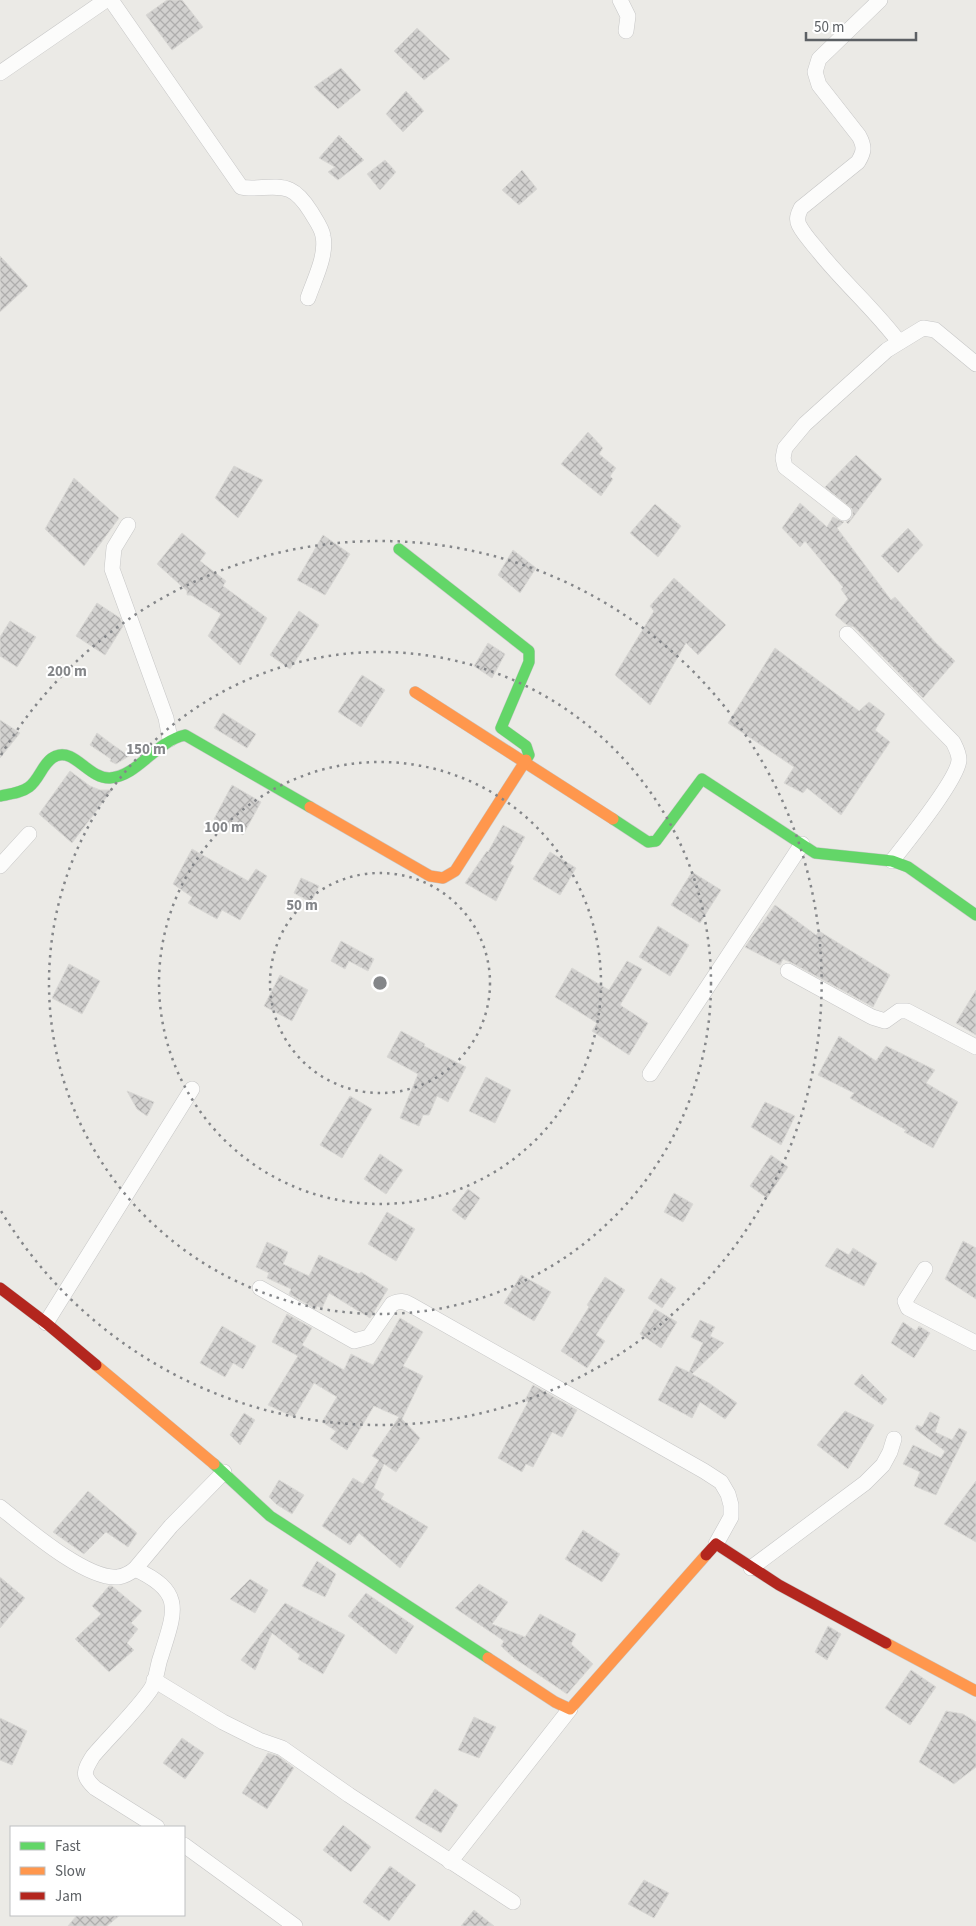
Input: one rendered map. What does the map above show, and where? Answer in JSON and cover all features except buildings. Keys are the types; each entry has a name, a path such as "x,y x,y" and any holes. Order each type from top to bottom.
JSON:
{"street":[{"path":"0,73 106,0"},
{"path":"111,0 241,187 249,189 275,187 290,190 308,208 323,234 324,246 320,265 308,298"},
{"path":"620,0 628,16 626,31"},
{"path":"880,0 819,59 814,72 819,85 859,136 864,145 864,153 858,162 801,208 797,215 798,224 805,234 899,342"},
{"path":"844,513 785,466 783,458 785,448 805,424 887,350 923,328 935,330 976,364"},
{"path":"128,526 114,548 112,570 166,718 170,739"},
{"path":"0,796 28,788 48,762 56,755 64,754 71,756 82,767 102,779 113,778 126,772 170,739 185,735 430,876 442,879 450,876 529,755 526,746 501,728 529,662 528,651 400,549"},
{"path":"847,634 953,742 958,752 959,761 952,779 892,861"},
{"path":"415,692 648,842 656,841 702,779 820,854 892,861 908,868 976,916"},
{"path":"0,866 29,834"},
{"path":"650,1074 802,844"},
{"path":"788,971 872,1017 885,1021 899,1011 907,1011 976,1047"},
{"path":"46,1323 192,1090"},
{"path":"924,1269 905,1301 908,1308 976,1343"},
{"path":"0,1288 46,1323 224,1472 270,1516 570,1710"},
{"path":"260,1288 354,1340 369,1337 392,1304 403,1301 721,1482 728,1494 732,1510 731,1517 716,1544 570,1710 450,1862"},
{"path":"751,1568 865,1483 883,1465 894,1439"},
{"path":"0,1507 47,1545 97,1574 118,1577 128,1574 135,1568 171,1526 224,1472"},
{"path":"716,1544 751,1568 976,1691"},
{"path":"135,1568 156,1579 172,1602 171,1624 154,1680 147,1695 93,1756 84,1774 86,1780 94,1788 155,1826"},
{"path":"154,1680 223,1722 259,1740 282,1748 450,1862 513,1902"},
{"path":"185,1846 295,1926"}],"traffic: fast":[{"path":"399,549 529,651 529,662 501,728 526,746 529,755 526,760"},
{"path":"0,796 19,792 29,787 48,762 56,756 69,756 95,774 110,778 120,776 129,771 165,744 185,735 310,807"},
{"path":"613,819 648,842 656,841 702,779 815,853 892,861 908,867 976,915"},
{"path":"214,1464 270,1516 488,1658"}],"traffic: slow":[{"path":"415,692 613,819"},
{"path":"310,807 430,876 443,878 455,871 526,760"},
{"path":"96,1365 214,1464"},
{"path":"488,1658 555,1702 570,1709 706,1555"},
{"path":"886,1643 976,1691"}],"traffic: jam":[{"path":"0,1288 96,1365"},
{"path":"706,1555 716,1544 779,1585 886,1643"}]}
